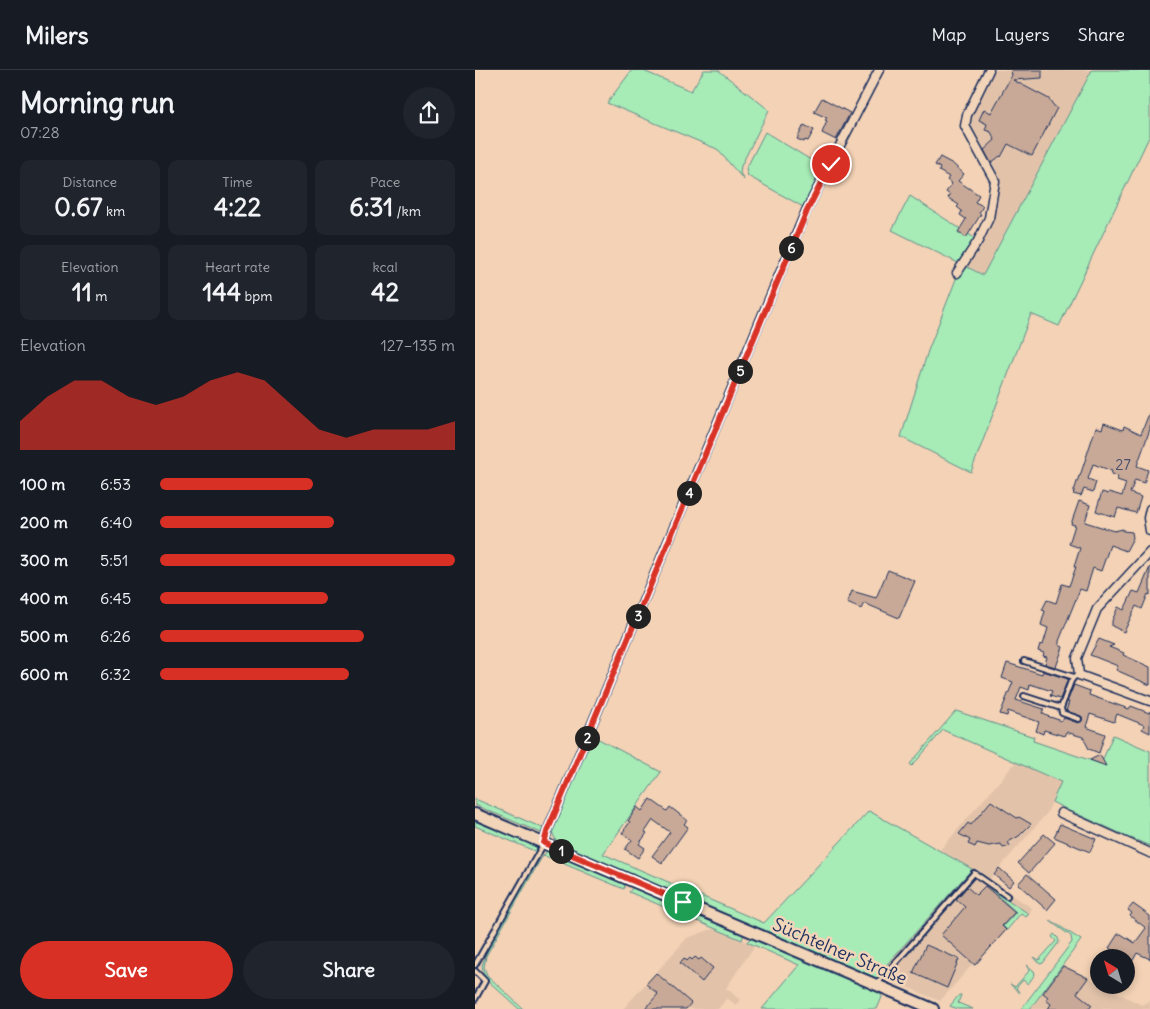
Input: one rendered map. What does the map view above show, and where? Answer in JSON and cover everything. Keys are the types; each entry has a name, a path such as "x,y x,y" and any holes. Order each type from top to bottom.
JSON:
{"main road":[{"name":"Süchtelner Straße","path":"475,814 933,1009"}],"street":[{"path":"544,843 807,211 879,70"},
{"path":"957,273 978,241 989,218 995,181 965,126 967,115 989,70"},
{"path":"1150,509 1148,518 1150,531"},
{"path":"1150,552 1097,609 1077,658 1077,676 1150,701"},
{"path":"1061,813 1150,853"}],"lane":[{"path":"1024,661 1077,676 1061,708 1062,713 1079,719"},
{"path":"1024,696 1061,708"},
{"path":"475,964 544,843"},
{"path":"876,984 974,873 1007,896"},
{"path":"475,971 485,981 475,999"}],"shaded area":[{"path":"993,70 1092,70 983,275 965,266 981,242 998,184 970,129 969,120"},
{"path":"1016,762 1061,782 1047,813 989,880 1032,908 1029,914 991,890 1016,912 1003,926 1007,930 940,1001 880,976 882,974 880,973 972,870 940,850"},
{"path":"715,928 755,945 726,988 740,1000 736,1005 727,998 718,1009 623,1009 687,938"},
{"path":"1063,965 1090,978 1090,994 1120,994 1142,1005 1150,1001 1150,1009 1030,1009"}],"green space":[{"path":"632,70 641,70 691,91 704,70 718,70 769,110 741,166 740,173 744,180 717,149 607,103"},
{"path":"1092,70 1150,70 1150,135 1059,326 1031,314 971,472 901,437 928,351 956,279 965,266 983,275"},
{"path":"765,132 824,168 805,208 748,176 746,169"},
{"path":"910,196 976,239 960,264 892,230"},
{"path":"956,711 1034,737 1033,741 1101,764 1113,735 1150,751 1150,846 1131,838 1130,840 1123,838 1124,835 1102,825 1101,827 1094,824 1095,822 1073,812 1071,815 1065,813 1066,809 1052,802 1061,782 943,730 912,766 910,764"},
{"path":"591,735 661,772 603,854 764,923 869,811 972,869 880,972 882,974 878,979 871,978 557,843 552,832 560,814 559,809"},
{"path":"475,799 545,829 541,833 475,805"},
{"path":"475,820 536,846 537,852 475,826"},
{"path":"547,851 625,884 624,889 544,855"},
{"path":"541,859 486,956 484,967 487,975 523,1009 519,1009 485,978 482,966 488,947 533,869"},
{"path":"987,886 1029,914 1026,917 1021,913 1007,930 1003,926 1016,912"},
{"path":"633,887 744,934 742,940 629,892"},
{"path":"1050,920 1081,940 1030,1009 1021,1009 1072,942 1071,936"},
{"path":"1054,934 1059,942 1043,963 1040,964 1034,957 1039,960 1056,941 1052,937"},
{"path":"751,937 879,992 882,997 877,1009 762,1009 799,965 747,942"},
{"path":"1027,965 1035,974 1028,984 1023,980 1016,988 1020,993 1010,984 1015,987 1030,970"},
{"path":"961,995 958,1003 973,1009 958,1009 950,1006"}],"building":[{"path":"1011,70 1042,70 1042,78 1013,80 1049,99 1057,108 1032,156 1008,144 1001,157 991,163 984,150 995,140 991,132 985,130 987,124 979,120 984,109 991,113 1012,75"},
{"path":"822,98 850,113 836,140 822,133 827,118 814,112"},
{"path":"804,125 814,130 808,141 805,140 804,142 797,139"},
{"path":"940,157 953,164 964,174 958,181 979,195 975,202 983,206 979,213 981,214 966,238 958,232 966,219 960,215 962,211 957,207 959,205 948,198 950,195 946,192 952,184 947,180 949,177 939,171 940,168 935,165"},
{"path":"1150,411 1150,429 1137,466 1148,470 1144,483 1135,480 1130,493 1141,497 1136,513 1118,508 1115,517 1096,511 1102,492 1122,496 1126,483 1117,480 1118,476 1111,474 1112,471 1093,464 1088,479 1096,482 1093,492 1084,489 1081,496 1073,494 1096,427 1102,429 1104,423 1123,430 1124,426 1141,434"},
{"path":"1079,501 1090,505 1085,522 1114,531 1123,529 1123,531 1132,532 1133,538 1126,551 1110,545 1101,571 1093,568 1086,591 1080,589 1059,641 1059,645 1063,647 1056,667 1045,664 1047,657 1043,656 1044,653 1038,651 1040,644 1043,645 1048,628 1041,625 1045,611 1042,610 1047,600 1056,603 1062,584 1069,586 1076,567 1074,567 1080,548 1069,544 1075,525 1071,524"},
{"path":"1150,567 1150,595 1148,594 1142,609 1136,606 1124,632 1112,626 1112,621 1118,607 1124,610 1133,591 1139,593"},
{"path":"888,570 915,581 899,618 864,603 861,609 847,603 852,591 876,598"},
{"path":"1099,639 1114,645 1109,647 1124,653 1123,655 1150,667 1150,685 1116,670 1118,666 1090,655"},
{"path":"1007,663 1042,674 1043,671 1068,679 1060,699 1050,696 1052,691 1030,684 1029,690 1021,687 1016,700 1044,709 1042,713 1047,716 1062,721 1064,718 1078,723 1082,721 1081,716 1066,711 1069,702 1067,702 1074,685 1090,691 1089,695 1129,709 1131,706 1149,713 1150,711 1150,733 1142,729 1144,725 1117,714 1114,722 1090,714 1086,727 1105,734 1099,753 1089,749 1083,737 1066,732 1064,736 1044,730 1043,734 1036,731 1039,722 1008,711 1007,716 1000,714 1013,682 1002,678"},
{"path":"1100,755 1106,766 1090,760"},
{"path":"650,799 667,811 670,807 687,820 684,824 688,827 662,863 652,856 670,832 653,820 639,844 645,848 638,858 625,849 632,840 622,833 637,807 642,811"},
{"path":"991,801 1017,818 1019,817 1031,824 1019,836 1008,842 1010,846 1003,848 1001,844 989,846 977,843 975,847 968,844 970,840 959,834 968,823 971,825"},
{"path":"1060,824 1096,839 1090,852 1054,837"},
{"path":"1044,834 1055,843 1029,873 1018,863"},
{"path":"999,868 1014,881 1009,887 994,875"},
{"path":"1027,874 1056,899 1047,910 1018,884"},
{"path":"985,886 1015,912 1002,926 1006,930 975,965 941,935 965,907 956,899 967,887 976,895"},
{"path":"1133,904 1150,916 1150,959 1137,953 1135,957 1135,949 1109,948 1118,934 1135,943 1146,928 1130,916 1132,913 1128,910"},
{"path":"926,945 959,959 947,988 913,973"},
{"path":"695,957 699,960 701,958 713,968 702,982 680,963 684,958 687,961"},
{"path":"1063,966 1088,978 1077,993 1092,1005 1089,1009 1048,1009 1051,1004 1046,1000 1048,997 1043,993"},
{"path":"656,973 691,1003 686,1009 645,1009 658,994 646,984"}],"route":[{"path":"683,902 544,843 807,211 831,164"}]}
